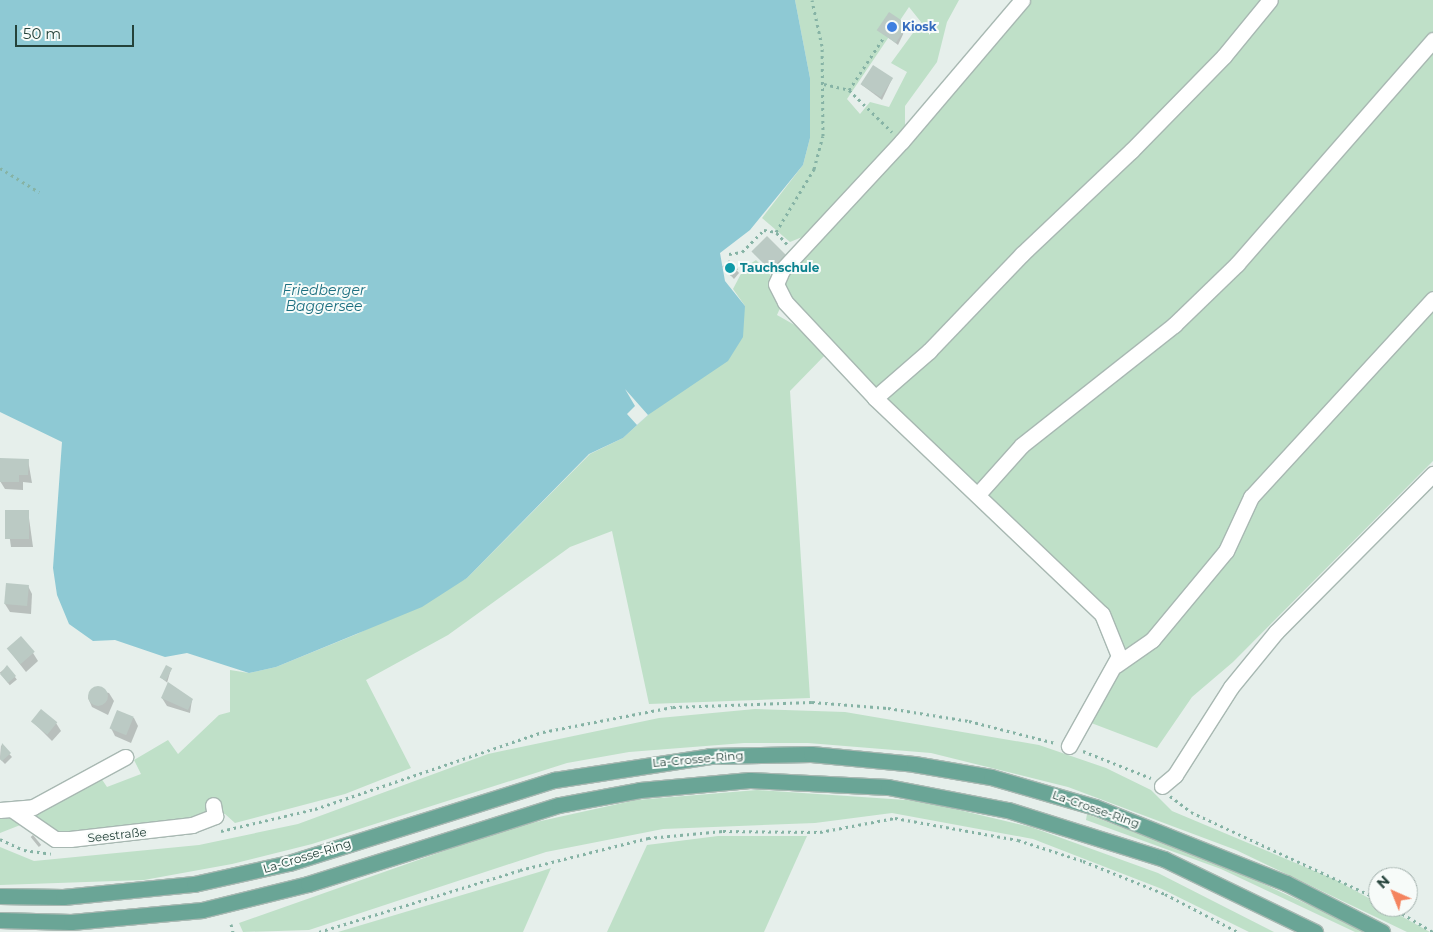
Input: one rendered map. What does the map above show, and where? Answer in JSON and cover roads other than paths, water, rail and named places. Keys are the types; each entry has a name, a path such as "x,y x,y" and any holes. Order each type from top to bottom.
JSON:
{"main road":[{"name":"La-Crosse-Ring","path":"0,896 98,895 203,882 305,858 554,780 710,756 811,754 914,764 991,777 1095,807 1278,880 1382,932"},
{"name":"La-Crosse-Ring","path":"0,920 71,922 202,910 308,884 559,805 640,790 750,780 888,787 1008,810 1164,859 1300,928 1315,932"}],"lane":[{"path":"1022,0 902,141 782,270 776,284 786,302 875,398 1089,597 1113,633 1116,665"},
{"path":"875,398 929,351 1022,254 1131,151 1224,56 1270,0"},
{"path":"978,493 1022,446 1174,325 1238,264 1433,40"},
{"path":"1069,746 1116,665 1152,640 1226,552 1251,497 1433,299"},
{"path":"1162,786 1174,775 1230,687 1276,632 1433,474"},
{"name":"Seestraße","path":"7,810 51,798 125,757"},
{"name":"Seestraße","path":"7,810 55,839 70,839 192,825 215,816 213,805"}],"water":[{"name":"Friedberger Baggersee","path":"0,0 795,0 810,78 810,138 803,165 750,230 720,253 725,281 745,306 743,337 728,361 648,415 623,438 589,454 467,578 422,607 276,667 249,673 187,653 165,657 115,640 93,641 69,624 57,595 53,568 62,442 0,412"}],"place":[{"name":"Kiosk","path":"892,27"},
{"name":"Tauchschule","path":"730,268"}]}
